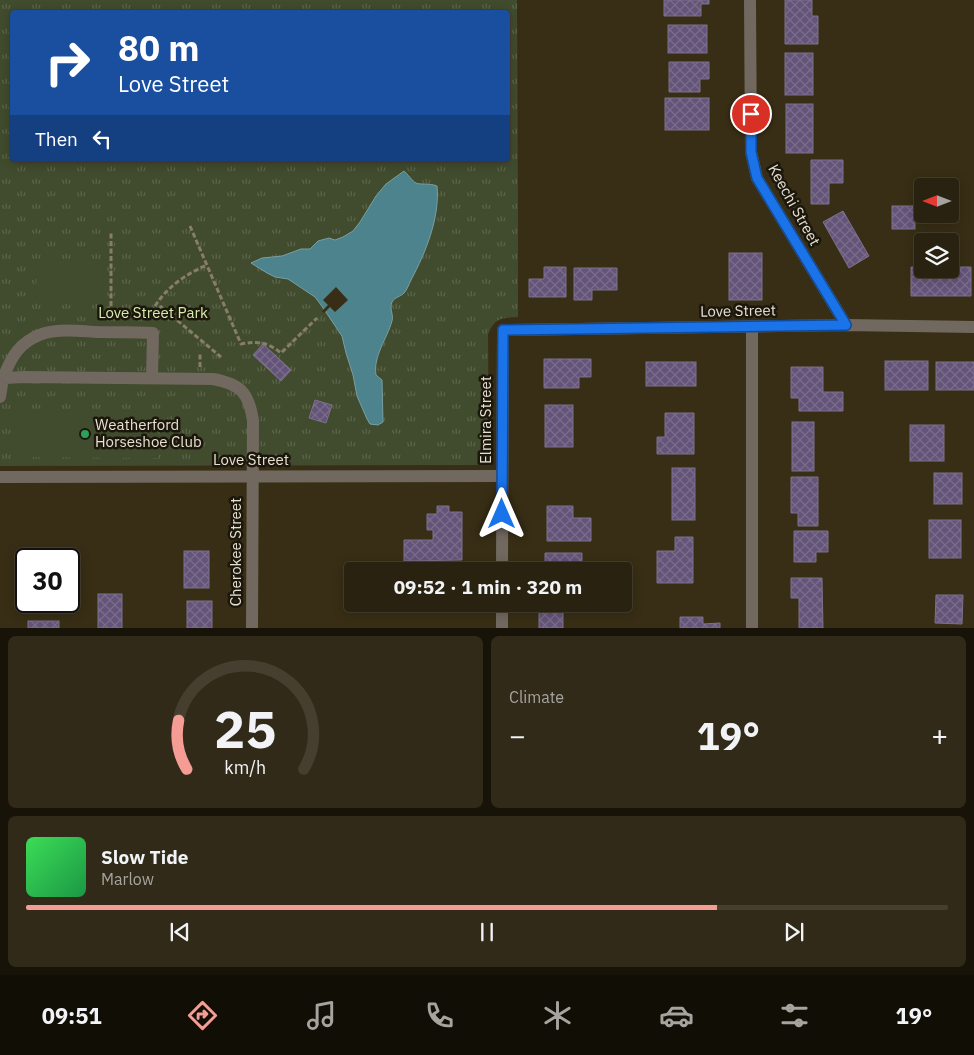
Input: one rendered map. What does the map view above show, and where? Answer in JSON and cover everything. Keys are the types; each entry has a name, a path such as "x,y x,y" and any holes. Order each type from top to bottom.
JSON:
{"street":[{"name":"Keechi Street","path":"750,0 751,152 757,178 846,325"},
{"name":"Love Street","path":"503,330 846,325 974,326"},
{"path":"752,327 752,628"},
{"name":"Elmira Street","path":"502,562 503,330"},
{"path":"0,397 3,378 10,360 21,347 33,338 49,332 153,333 152,378"},
{"name":"Cherokee Street","path":"3,378 213,379 225,381 235,386 247,396 253,421 252,628"},
{"name":"Love Street","path":"0,477 502,476"},
{"path":"502,612 502,628"}],"path":[{"path":"190,226 241,344 251,342 262,343 282,352 317,318"},
{"path":"110,306 111,232"},
{"path":"207,265 174,284 164,294 157,306 221,357"}],"green space":[{"name":"Love Street Park","path":"0,0 517,0 518,317 499,320 493,325 488,334 489,460 483,465 0,466"},
{"path":"37,259 107,260 107,300 36,300"},
{"name":"Weatherford Horseshoe Club","path":"13,411 157,412 157,458 13,457"}],"water":[{"path":"404,171 416,183 437,186 436,210 431,234 417,269 405,292 395,299 391,305 392,321 378,354 376,368 376,375 382,380 383,422 378,425 370,424 367,419 357,396 342,336 315,297 288,279 275,277 251,263 262,258 282,256 301,249 310,249 318,241 329,238 335,240 353,231 386,184"}],"pier":[{"path":"336,287 348,300 335,312 330,307 324,313 322,311 328,305 323,300"}],"building":[{"path":"664,0 709,0 709,4 701,4 701,16 664,16"},
{"path":"785,0 812,0 812,16 818,16 818,44 785,44"},
{"path":"668,25 707,25 707,53 668,53"},
{"path":"785,53 813,53 813,95 785,95"},
{"path":"669,62 709,62 709,79 700,79 700,92 669,92"},
{"path":"665,98 709,98 709,130 665,130"},
{"path":"786,104 813,104 813,153 786,153"},
{"path":"811,160 843,160 843,183 829,183 829,204 811,204"},
{"path":"892,206 914,206 915,229 892,229"},
{"path":"843,211 869,256 849,268 823,222"},
{"path":"729,253 762,253 762,300 729,300"},
{"path":"544,267 566,267 566,297 529,297 529,279 544,279"},
{"path":"911,267 914,267 914,278 959,278 959,267 971,267 971,296 911,296"},
{"path":"574,268 617,268 617,290 592,290 592,300 574,300"},
{"path":"263,344 291,370 281,381 253,355"},
{"path":"544,359 591,359 591,377 579,377 579,388 544,388"},
{"path":"885,361 928,361 928,390 885,390"},
{"path":"646,362 696,362 696,386 646,386"},
{"path":"936,362 974,362 974,390 936,390"},
{"path":"791,367 823,367 823,392 843,392 843,411 799,411 799,398 791,398"},
{"path":"315,400 332,405 326,423 309,418"},
{"path":"545,405 573,405 573,447 545,447"},
{"path":"665,413 694,413 694,454 657,454 657,437 665,437"},
{"path":"792,422 814,422 814,471 792,471"},
{"path":"910,425 944,425 944,461 910,461"},
{"path":"672,468 695,468 695,520 672,520"},
{"path":"934,473 962,473 962,504 934,504"},
{"path":"791,477 818,477 818,526 798,526 798,513 791,513"},
{"path":"437,506 449,506 449,512 462,512 462,560 404,561 404,540 433,540 433,530 427,530 427,514 437,514"},
{"path":"547,506 573,506 573,518 591,518 591,541 547,541"},
{"path":"929,520 961,520 961,558 929,558"},
{"path":"794,531 828,531 828,552 816,552 816,562 794,562"},
{"path":"675,537 693,537 693,583 657,583 657,551 675,551"},
{"path":"184,551 209,551 209,588 184,588"},
{"path":"545,553 582,553 582,562 545,562"},
{"path":"791,578 822,578 823,628 799,628 799,598 791,598"},
{"path":"98,594 122,594 122,628 98,628"},
{"path":"936,595 963,595 962,624 935,623"},
{"path":"187,601 212,601 212,628 187,628"},
{"path":"539,612 563,612 563,628 539,628"},
{"path":"680,617 703,617 703,624 720,623 720,628 680,628"},
{"path":"28,621 59,621 59,628 28,628"}],"place":[{"name":"Weatherford Horseshoe Club","path":"85,434"}],"route":[{"path":"502,514 503,330 846,325 757,178 751,152 751,114"}]}
